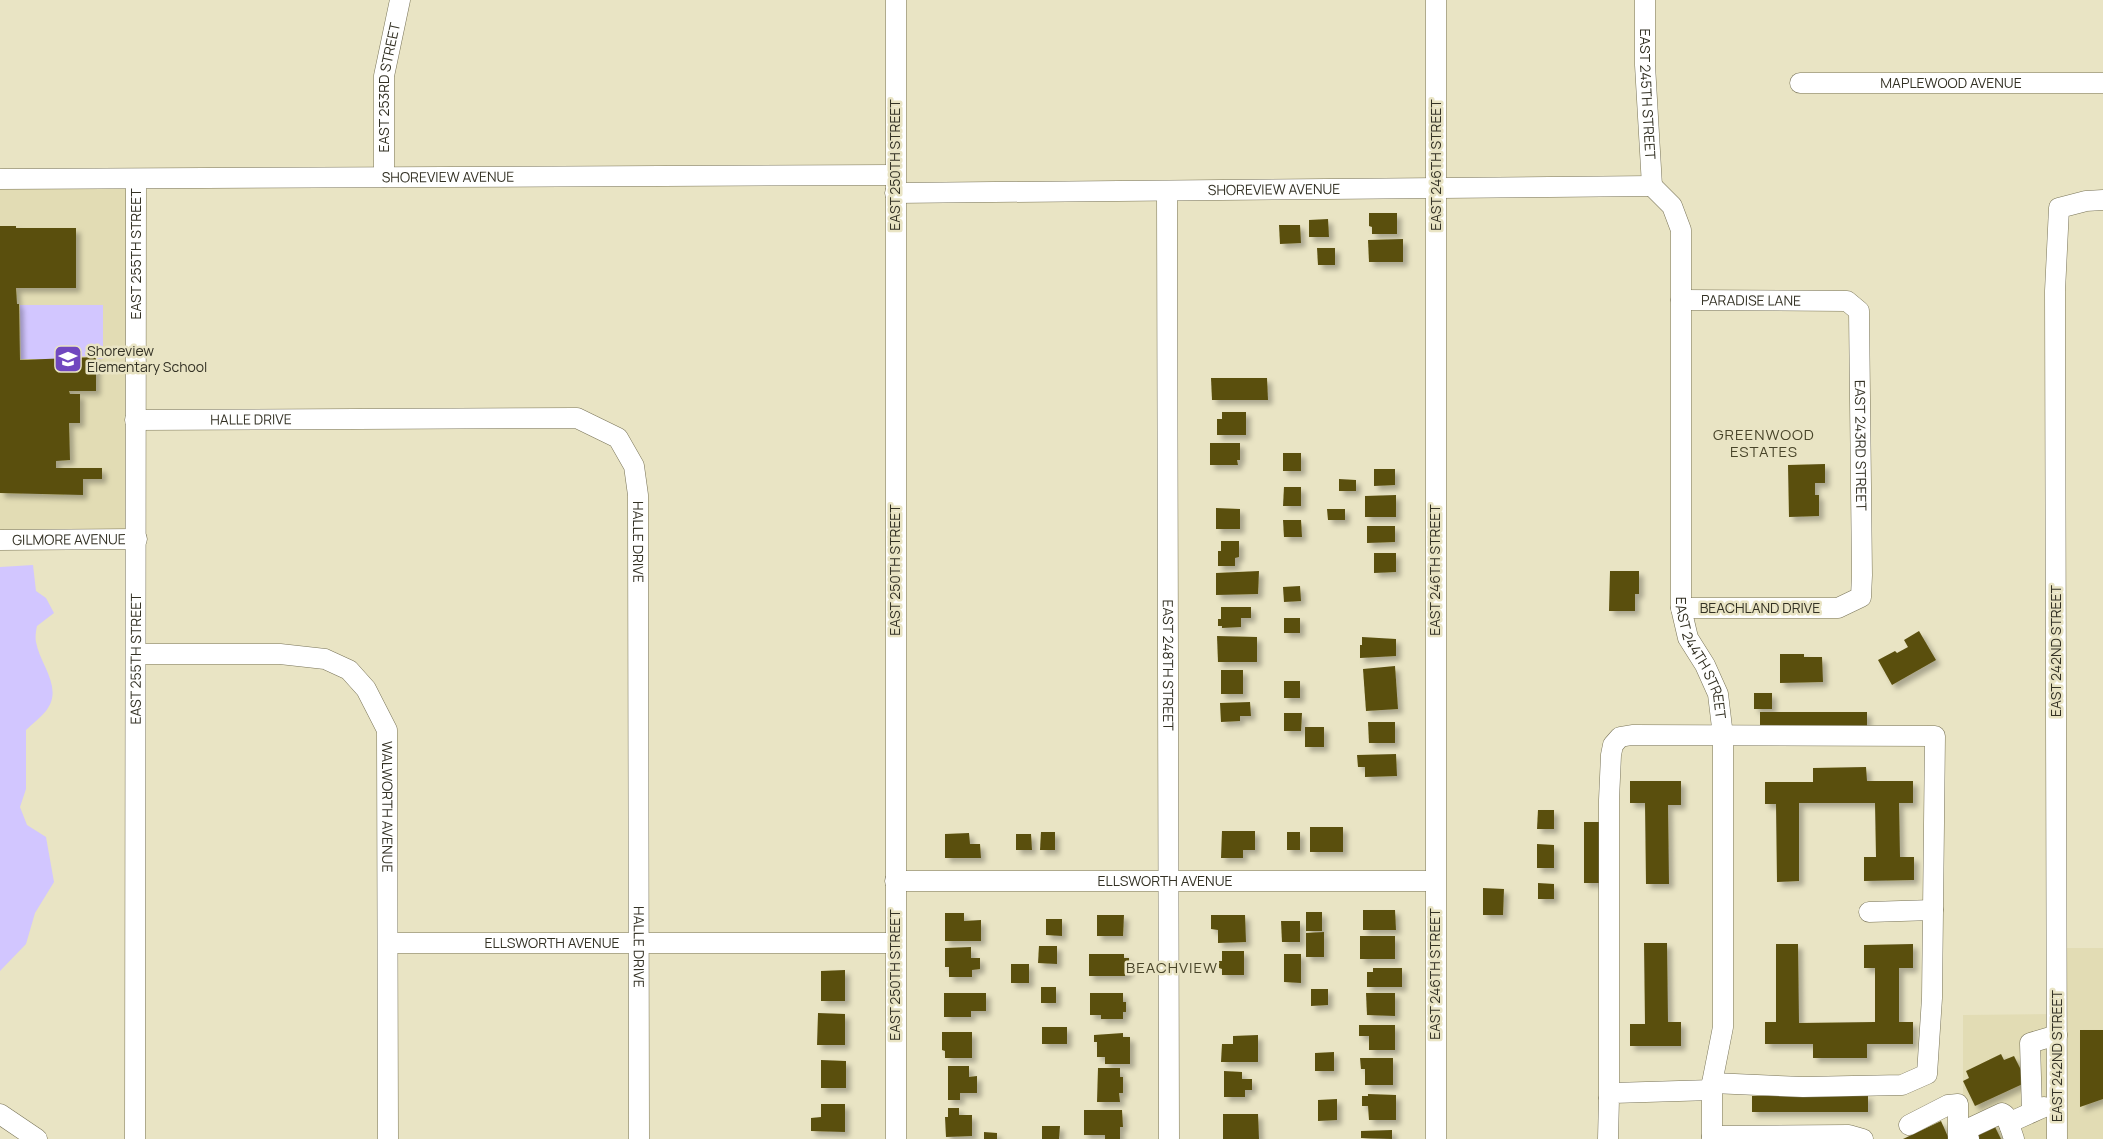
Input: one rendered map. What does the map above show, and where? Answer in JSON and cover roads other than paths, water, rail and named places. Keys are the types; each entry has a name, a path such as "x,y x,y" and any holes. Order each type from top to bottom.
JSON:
{"street":[{"name":"EAST 253RD STREET","path":"384,177 384,76 400,0"},
{"name":"EAST 250TH STREET","path":"896,0 896,1139"},
{"name":"EAST 246TH STREET","path":"1436,0 1436,1139"},
{"name":"EAST 245TH STREET","path":"1645,0 1645,65 1652,186"},
{"name":"MAPLEWOOD AVENUE","path":"1800,83 2103,83"},
{"name":"SHOREVIEW AVENUE","path":"0,180 384,177 895,184 1167,191 1652,186"},
{"name":"EAST 255TH STREET","path":"135,1139 136,179"},
{"name":"EAST 244TH STREET","path":"1652,186 1672,206 1681,230 1681,608 1688,638 1705,664 1718,694 1722,736 1722,1027 1712,1087 1712,1137"},
{"name":"EAST 248TH STREET","path":"1167,191 1169,1139"},
{"name":"EAST 242ND STREET","path":"2057,1139 2055,291 2059,208 2086,201 2103,200"},
{"name":"PARADISE LANE","path":"1681,300 1820,300"},
{"name":"EAST 243RD STREET","path":"1820,300 1847,301 1859,310 1861,597 1838,608"},
{"name":"HALLE DRIVE","path":"135,420 577,418 618,438 634,466 638,495 639,1139"},
{"name":"GILMORE AVENUE","path":"0,540 137,539"},
{"name":"BEACHLAND DRIVE","path":"1681,608 1838,608"},
{"name":"WALWORTH AVENUE","path":"136,654 280,654 325,659 349,670 366,689 386,730 388,1139"},
{"path":"1608,1098 1613,1093 1712,1087 1902,1085 1927,1074 1932,998 1935,736 1632,735 1620,737 1613,745 1608,800 1608,1098 1608,1139"},
{"name":"ELLSWORTH AVENUE","path":"895,882 1435,881"},
{"path":"1869,912 1933,910"},
{"name":"ELLSWORTH AVENUE","path":"388,943 895,943"},
{"path":"2032,1112 2030,1043 2056,1034"},
{"path":"2013,1136 2015,1120 2056,1100"},
{"path":"1910,1125 1948,1105 1958,1104 1958,1139"},
{"path":"1969,1139 1967,1134 1970,1128 2002,1113 2005,1115 2013,1136"},
{"path":"0,1114 36,1139"},
{"path":"1712,1137 1849,1135 1863,1139"}],"place":[{"name":"Shoreview Elementary School","path":"68,359"}],"district":[{"name":"GREENWOOD ESTATES","path":"1764,444"},
{"name":"BEACHVIEW","path":"1172,968"}]}
